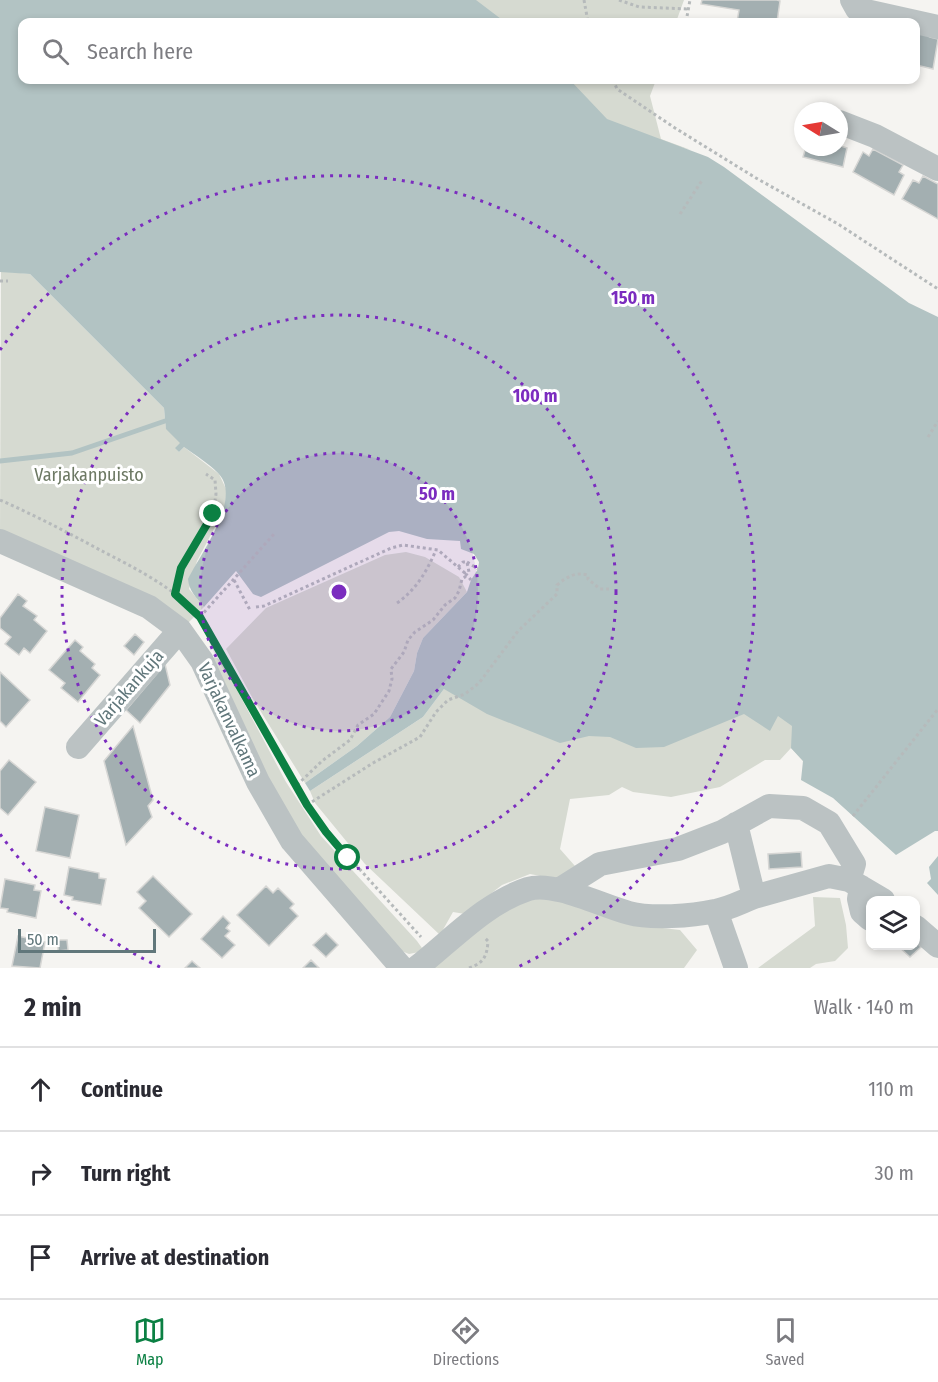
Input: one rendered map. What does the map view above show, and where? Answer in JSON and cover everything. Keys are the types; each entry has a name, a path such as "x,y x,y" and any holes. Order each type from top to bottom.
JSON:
{"street":[{"path":"852,0 857,9 898,18"},
{"path":"920,23 938,27"},
{"path":"848,126 875,136 938,169"},
{"name":"Varjakanvalkama","path":"0,541 149,607 180,630 202,661 258,782 292,841 402,968"},
{"name":"Varjakankuja","path":"78,747 180,630"},
{"path":"559,890 600,864 678,849 722,832 770,806 803,808 829,823 854,864 855,884 862,912 866,916"},
{"path":"736,824 754,897"},
{"path":"416,968 466,926 504,899 530,888 559,890 630,913 659,917 716,911 754,897 829,876 855,884 876,896"},
{"path":"716,911 736,968"},
{"path":"920,931 938,946"}],"path":[{"path":"584,0 587,18"},
{"path":"619,0 639,7 688,9"},
{"path":"687,18 690,0"},
{"path":"615,84 617,89 675,128 756,178 838,224 938,289"},
{"path":"680,214 703,179"},
{"path":"0,281 8,280"},
{"path":"928,436 938,421"},
{"path":"175,594 181,568 213,514 216,494 215,480 206,474"},
{"path":"0,500 38,517 126,564 175,594 200,617 205,626"},
{"path":"200,617 274,534"},
{"path":"256,607 264,606 391,548 403,545 436,550 471,580"},
{"path":"396,603 417,584 430,566 436,550"},
{"path":"458,567 466,562"},
{"path":"466,562 478,569"},
{"path":"296,786 322,761 350,740 358,725 374,714 389,691 392,680 391,669 404,652 408,640 455,598 462,579 469,572 466,562"},
{"path":"307,805 373,763 420,737 436,712 447,700 465,694 479,683 518,631 557,594 557,585 567,577 575,573 588,576 588,579 600,589 609,589"},
{"path":"234,580 250,610"},
{"path":"233,675 307,805 326,832 435,953"},
{"path":"853,816 938,709"},
{"path":"466,926 478,931 488,941 487,956 478,965 469,968"}],"green space":[{"path":"323,0 684,0 677,18 352,18"},
{"path":"442,84 654,84 650,96 661,139 691,150"},
{"name":"Varjakanpuisto","path":"1,271 30,274 164,408 166,428 181,443 176,448 179,452 184,447 219,474 227,491 224,510 197,561 189,589 204,607 184,627 0,533"},
{"path":"406,552 425,557 459,577 467,592 423,638 417,653 414,671 390,717 357,746 305,783 253,699 226,649 266,608 385,555"},
{"path":"213,658 222,662 286,782 321,836 417,941 422,948 419,952 409,954 399,950 332,876 279,804"},
{"path":"444,689 797,717 803,761 791,748 780,760 765,760 720,787 671,797 633,792 622,787 609,795 570,799 560,849 575,866 556,879 530,874 502,885 465,914 453,912 440,935 365,864 315,803 310,791 423,717"},
{"path":"532,893 645,926 680,930 697,950 684,968 434,968 507,905"},
{"path":"813,897 840,898 848,948 835,961 816,964 810,968 758,968 815,926"}],"shaded area":[{"path":"0,0 476,0 500,18 18,18 18,84 574,84 607,119 708,157 909,303 938,317 938,831 896,855 833,798 801,780 803,761 791,748 792,726 778,716 770,731 744,714 664,747 636,748 610,737 589,736 560,743 487,714 444,689 423,717 310,791 305,783 357,746 390,717 414,671 417,653 423,638 467,592 479,562 474,554 461,549 460,541 427,539 399,531 389,532 261,597 253,594 236,571 204,607 191,590 188,579 210,541 223,511 226,496 224,484 218,473 184,447 179,452 175,448 180,443 166,429 164,408 30,274 0,272"},
{"path":"938,856 938,895 927,883 931,879 929,867"}],"building":[{"path":"702,0 780,1 778,18 738,18 739,10 701,4"},
{"path":"920,31 938,39 933,69 920,66"},
{"path":"873,149 903,165 899,172 904,175 894,195 853,172 863,152 869,156"},
{"path":"803,156 845,156 843,167"},
{"path":"923,176 938,184 938,219 902,199 913,180 919,183"},
{"path":"18,594 27,601 23,606 37,616 34,620 47,631 30,653 24,648 19,655 5,644 11,637 0,628 0,618"},
{"path":"135,634 144,642 134,655 124,646"},
{"path":"75,640 83,647 80,651 95,664 92,668 100,675 78,702 61,688 65,683 49,670"},
{"path":"165,664 170,685 140,723 126,710"},
{"path":"0,672 30,700 6,727 0,721"},
{"path":"133,726 153,800 148,806 152,817 126,845 104,761"},
{"path":"9,760 36,782 8,815 0,808 0,771"},
{"path":"45,807 79,815 70,858 36,851"},
{"path":"801,852 802,867 769,869 768,854"},
{"path":"69,867 99,873 99,878 106,879 101,905 72,900 73,897 64,895"},
{"path":"153,876 192,914 169,937 139,908 146,901 137,892"},
{"path":"5,879 35,885 34,890 41,891 36,918 7,912 8,909 0,908"},
{"path":"266,886 273,893 278,888 294,904 290,908 298,916 269,946 237,915"},
{"path":"223,916 230,923 226,928 230,931 225,936 235,945 222,958 201,939"},
{"path":"326,933 338,945 326,957 313,945"},
{"path":"18,936 45,942 40,968 12,966"},
{"path":"58,940 67,940 68,950 58,951"},
{"path":"902,950 918,950 910,957"},
{"path":"311,960 319,968 303,968"},
{"path":"192,961 200,968 185,968"}],"waterway":[{"path":"0,461 72,453 165,421"}],"route":[{"path":"213,514 177,576 175,594 200,617 307,805 348,858"}]}
